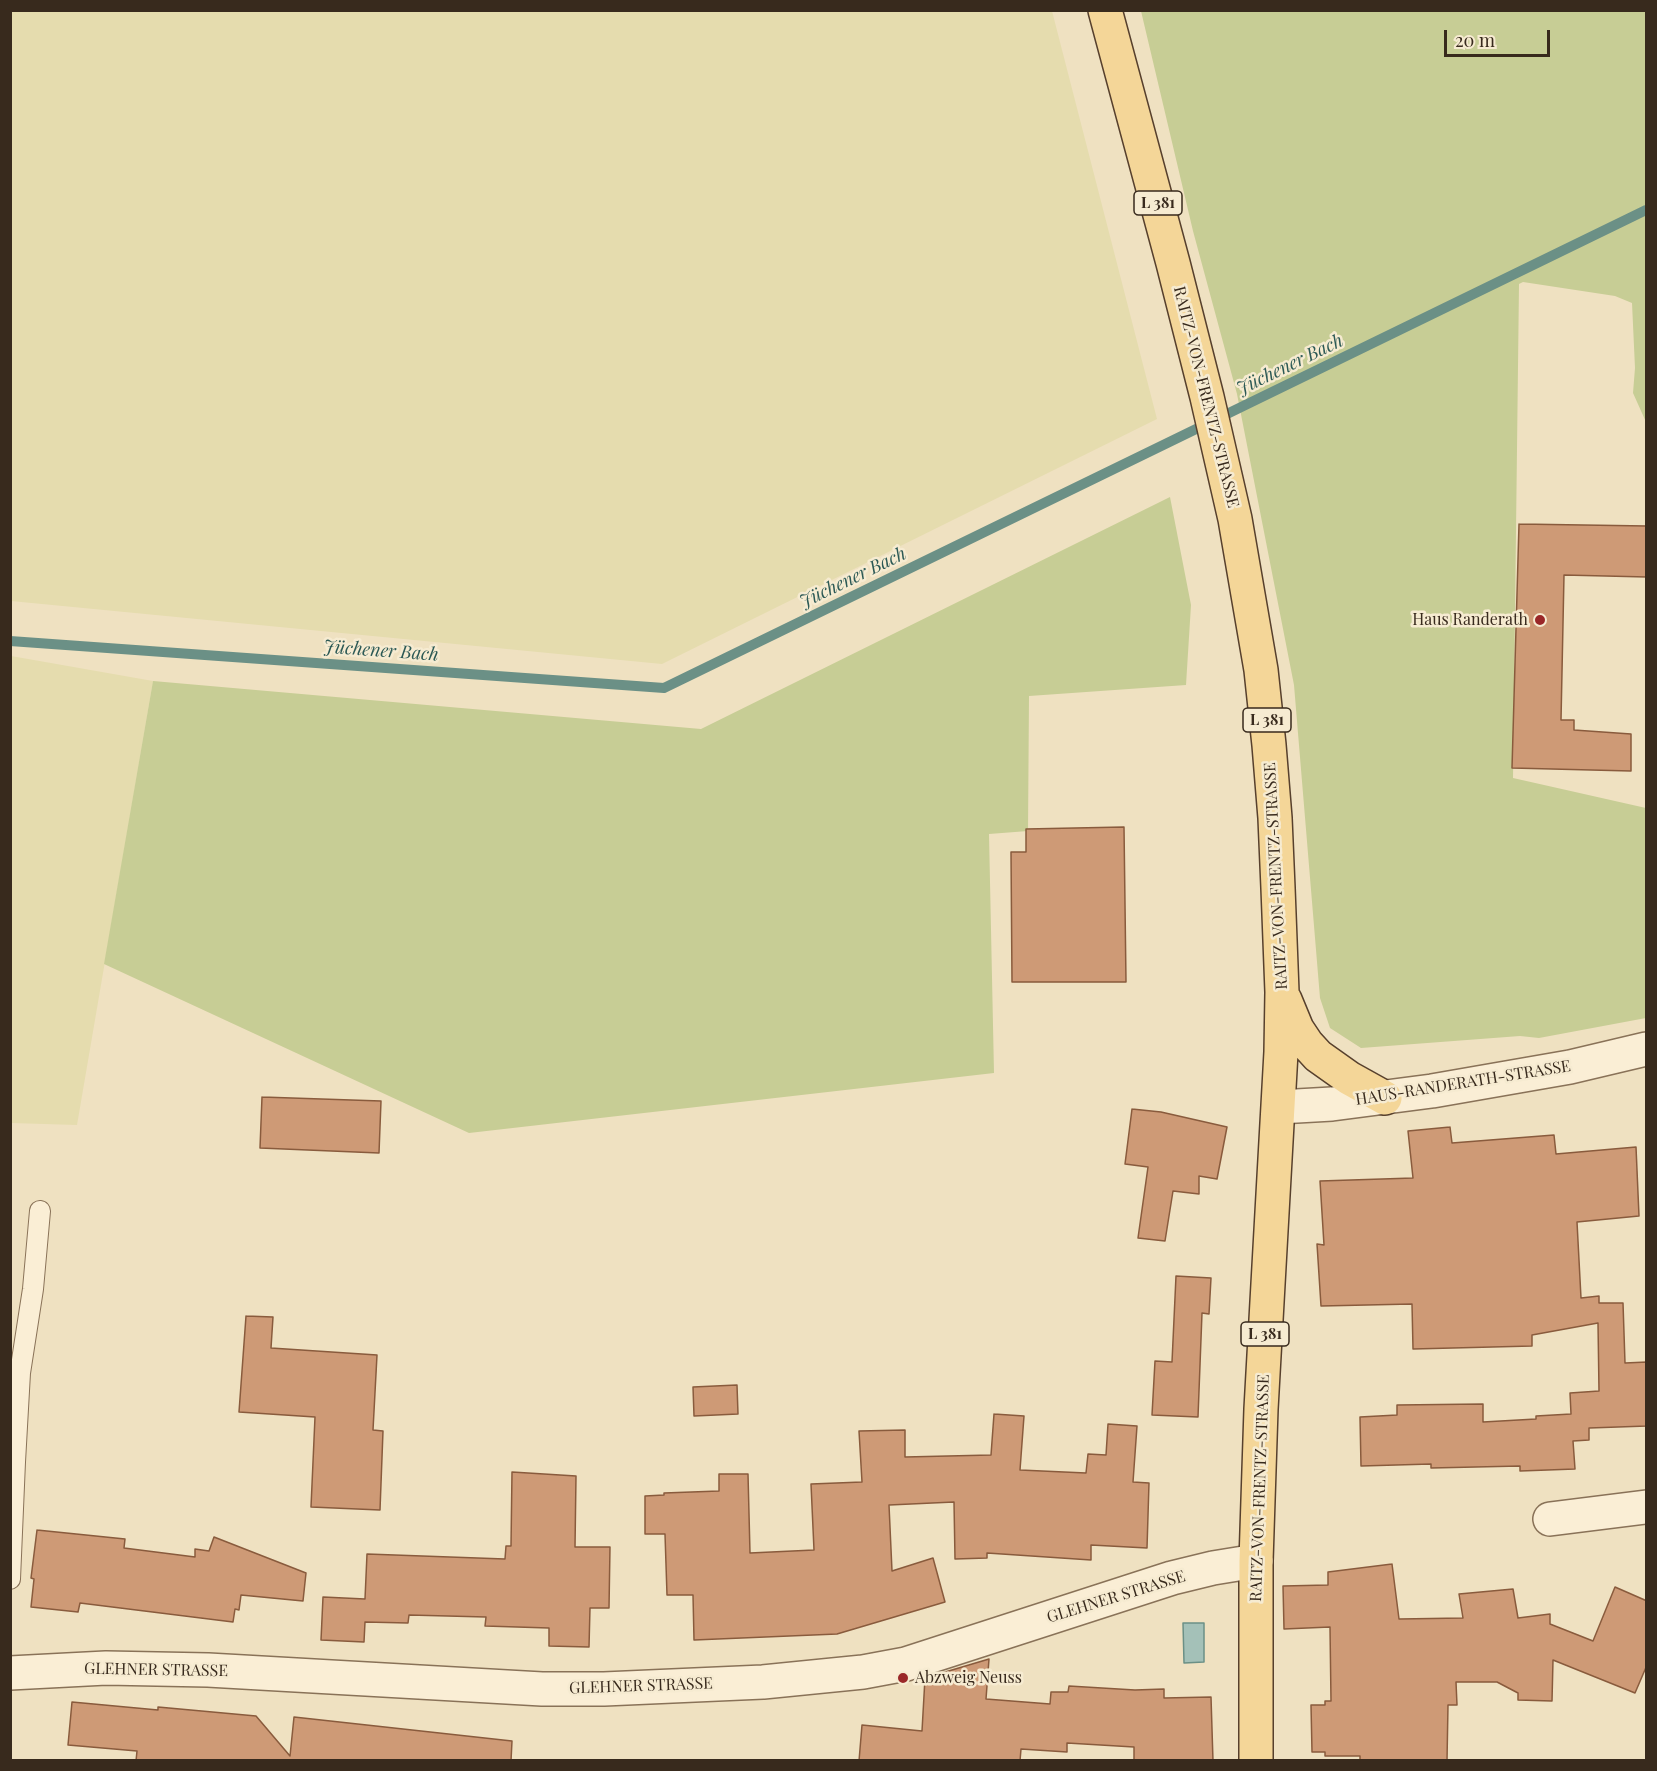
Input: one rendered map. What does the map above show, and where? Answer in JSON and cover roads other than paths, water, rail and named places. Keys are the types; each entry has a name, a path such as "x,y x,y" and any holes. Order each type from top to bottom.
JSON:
{"main road":[{"name":"RAITZ-VON-FRENTZ-STRASSE","path":"1106,10 1207,397 1235,519 1261,670 1275,818 1282,992 1281,1052 1261,1409 1256,1561 1256,1761"},
{"path":"1282,992 1297,1029 1318,1056 1349,1078 1385,1098"}],"street":[{"name":"HAUS-RANDERATH-STRASSE","path":"1279,1107 1385,1098 1570,1067 1647,1049"},
{"path":"1550,1519 1647,1508"},
{"name":"GLEHNER STRASSE","path":"10,1672 106,1668 208,1670 563,1689 763,1682 863,1672 906,1664 1172,1578 1256,1561"}],"lane":[{"path":"10,1579 15,1462 15,1372 33,1288 40,1211"}],"water":[{"path":"1183,1623 1204,1623 1204,1662 1184,1663"}],"waterway":[{"name":"Jüchener Bach","path":"10,641 664,688 1646,210"}],"place":[{"name":"Haus Randerath","path":"1540,620"},
{"name":"Abzweig Neuss","path":"903,1678"}]}
